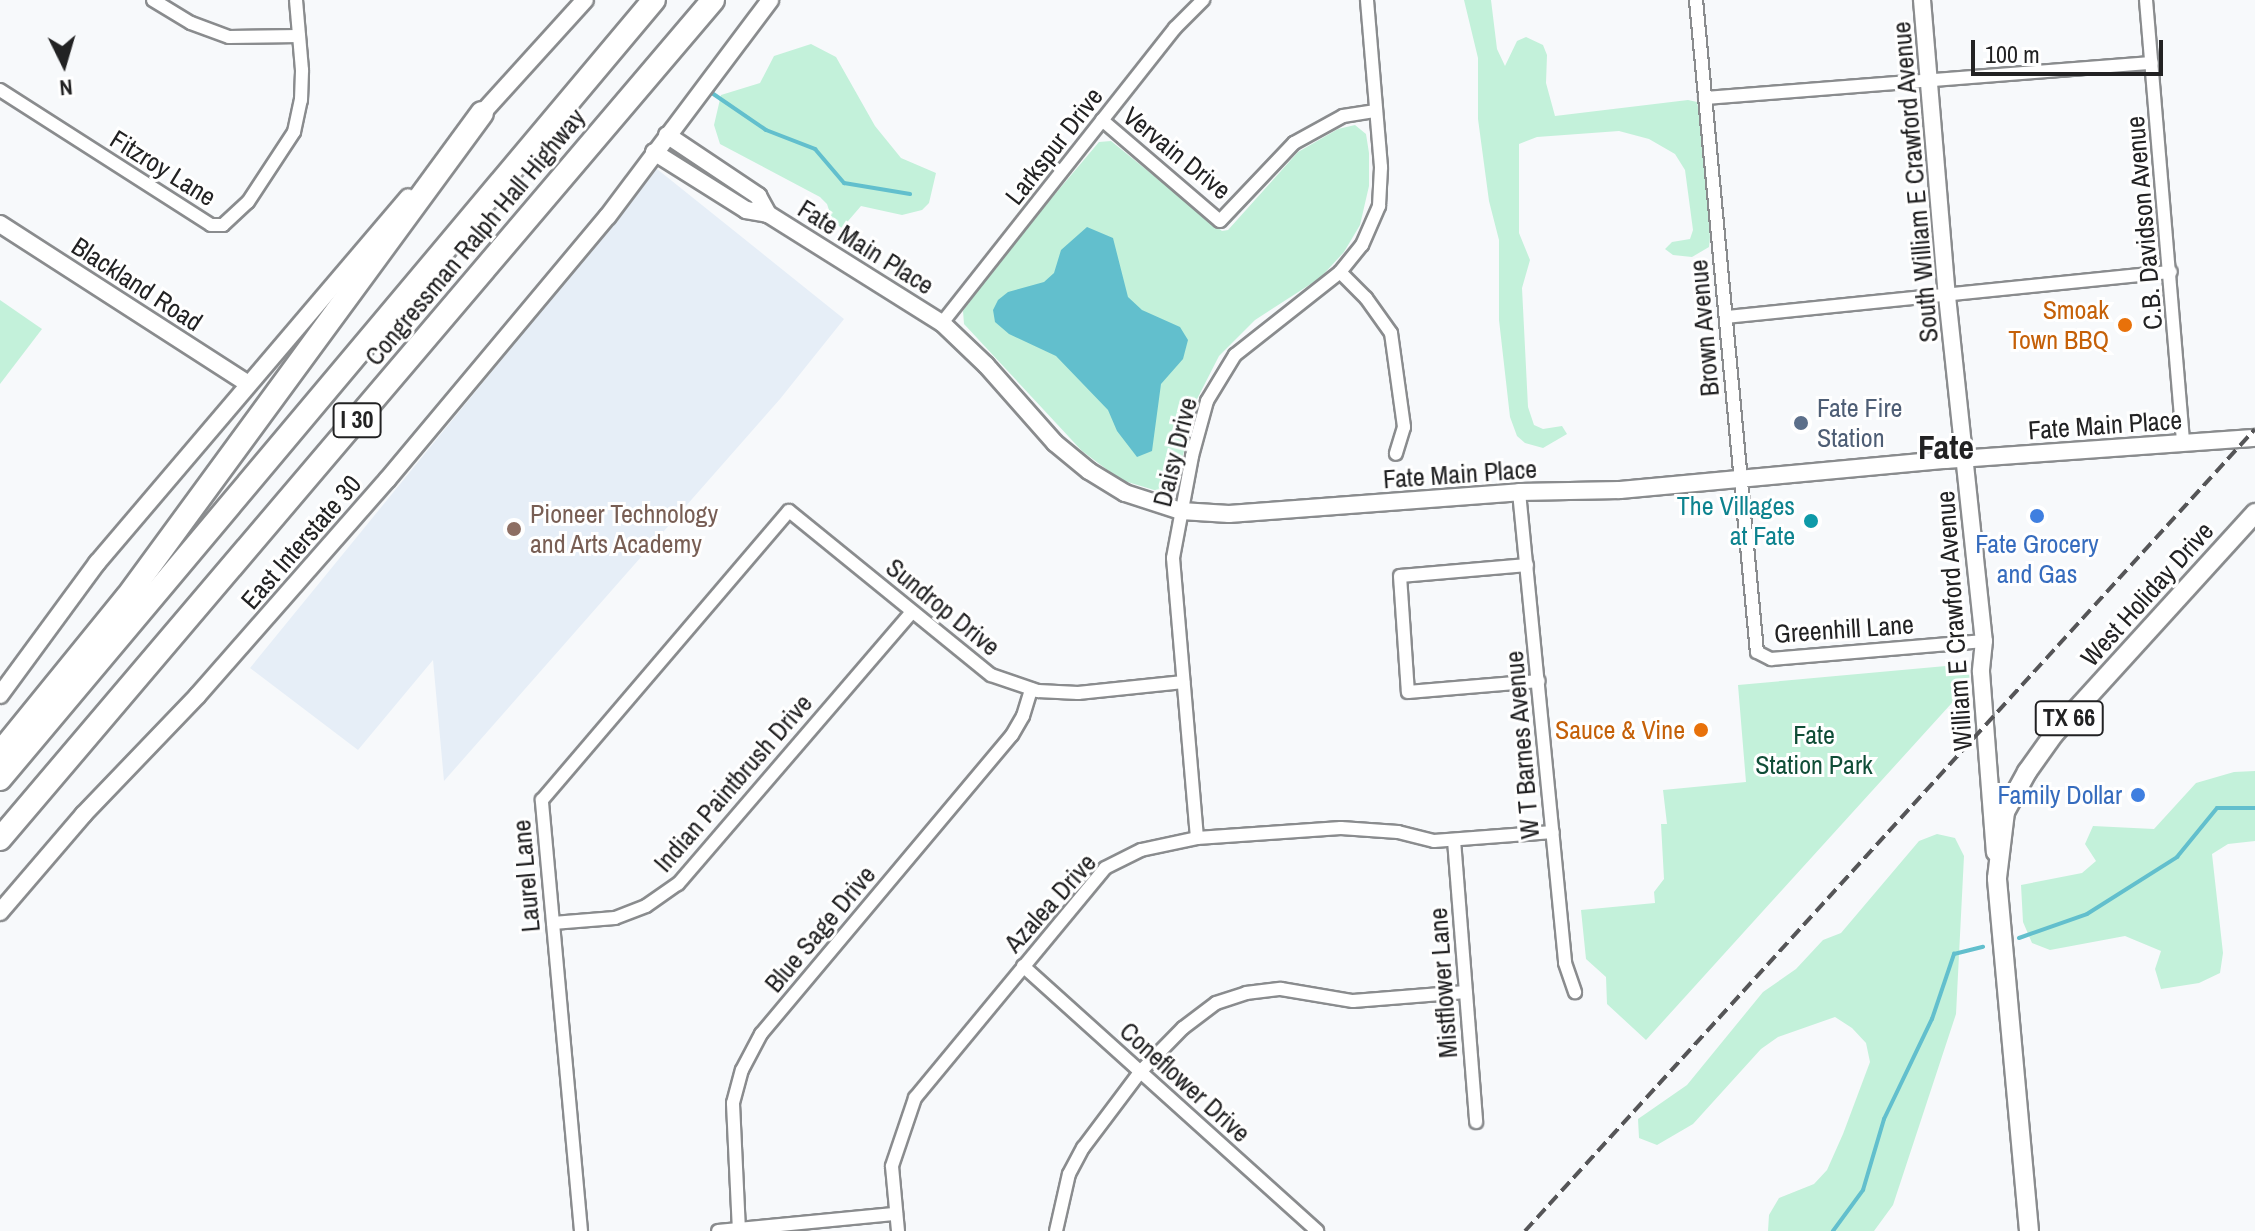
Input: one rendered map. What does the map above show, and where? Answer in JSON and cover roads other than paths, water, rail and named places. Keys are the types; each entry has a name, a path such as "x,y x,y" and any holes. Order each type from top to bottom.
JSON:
{"highway":[{"name":"Congressman Ralph Hall Highway","path":"0,779 654,0"},
{"name":"Congressman Ralph Hall Highway","path":"0,839 713,0"},
{"path":"0,753 144,574 482,113"}],"main road":[{"path":"0,695 97,563 482,113 585,0"},
{"name":"East Interstate 30","path":"0,912 83,815 198,695 368,502 608,216 770,0"},
{"name":"South William E Crawford Avenue","path":"1922,0 1947,296 1956,360"},
{"name":"Fate Main Place","path":"667,135 758,196 768,214"},
{"name":"Fate Main Place","path":"654,152 746,210 768,214 942,323 986,365 1055,443 1089,471 1125,493 1181,511 1229,514 1519,492 1620,490 1966,459 2255,438"},
{"name":"Blackland Road","path":"0,224 248,384"},
{"name":"William E Crawford Avenue","path":"1956,360 1984,641 1981,672 1997,878"},
{"name":"West Holiday Drive","path":"1997,878 2005,812 2027,772 2054,734 2255,513"},
{"name":"TX 66","path":"1997,878 2029,1231"}],"street":[{"path":"153,0 191,23 229,37 299,36 296,0"},
{"name":"Larkspur Drive","path":"942,323 1175,28 1203,0"},
{"name":"Daisy Drive","path":"1197,838 1173,558 1181,511 1207,401 1235,355 1340,272 1362,245 1379,206 1381,167 1367,0"},
{"name":"Brown Avenue","path":"1696,0 1757,652"},
{"name":"C.B. Davidson Avenue","path":"2146,0 2183,443"},
{"name":"Fitzroy Lane","path":"0,90 211,225 223,225 248,202 294,132 301,100 299,36"},
{"path":"1705,98 1928,83 2152,63"},
{"name":"Vervain Drive","path":"1102,120 1220,221 1294,143 1343,116 1376,111"},
{"path":"1340,272 1366,298 1391,333 1404,427 1396,454"},
{"path":"1726,317 2171,272"},
{"name":"W T Barnes Avenue","path":"1519,492 1565,963 1575,992"},
{"name":"Sundrop Drive","path":"789,511 991,675 1031,689 1078,693 1183,682"},
{"name":"Laurel Lane","path":"581,1231 542,800 789,511"},
{"path":"1527,565 1400,576 1408,692 1539,681"},
{"name":"Indian Paintbrush Drive","path":"553,923 615,918 646,906 678,884 912,612"},
{"name":"Greenhill Lane","path":"1757,652 1771,659 1984,641"},
{"name":"Blue Sage Drive","path":"739,1230 733,1103 742,1070 761,1034 1012,735 1023,716 1031,689"},
{"name":"Azalea Drive","path":"898,1231 892,1166 915,1098 1105,868 1141,850 1197,838 1341,828 1398,832 1434,841 1553,832"},
{"name":"Mistflower Lane","path":"1454,840 1476,1122"},
{"name":"Coneflower Drive","path":"1023,966 1317,1231"},
{"path":"1056,1231 1069,1174 1083,1148 1140,1072 1183,1028 1216,1003 1246,993 1281,989 1353,1001 1466,992"},
{"path":"718,1231 896,1214"}],"water":[{"path":"1087,227 1113,238 1128,297 1142,310 1180,327 1188,340 1183,359 1161,384 1152,451 1137,457 1117,431 1108,410 1056,356 1009,334 995,322 993,310 998,300 1008,292 1044,282 1054,273 1061,250"}],"waterway":[{"path":"709,91 766,130 815,149 844,183 910,194"},
{"path":"2019,938 2087,914 2177,857 2217,808 2255,808"},
{"path":"1833,1231 1863,1190 1884,1119 1932,1019 1954,954 1983,947"}],"railway":[{"path":"1525,1231 2255,429"}],"place":[{"name":"Smoak Town BBQ","path":"2125,325"},
{"name":"Fate Fire Station","path":"1801,423"},
{"name":"Fate Grocery and Gas","path":"2037,516"},
{"name":"The Villages at Fate","path":"1811,521"},
{"name":"Pioneer Technology and Arts Academy","path":"514,529"},
{"name":"Sauce & Vine","path":"1701,730"},
{"name":"Family Dollar","path":"2138,795"}],"district":[{"name":"Fate","path":"1946,448"}],"park label":[{"name":"Fate Station Park","path":"1814,750"}]}
